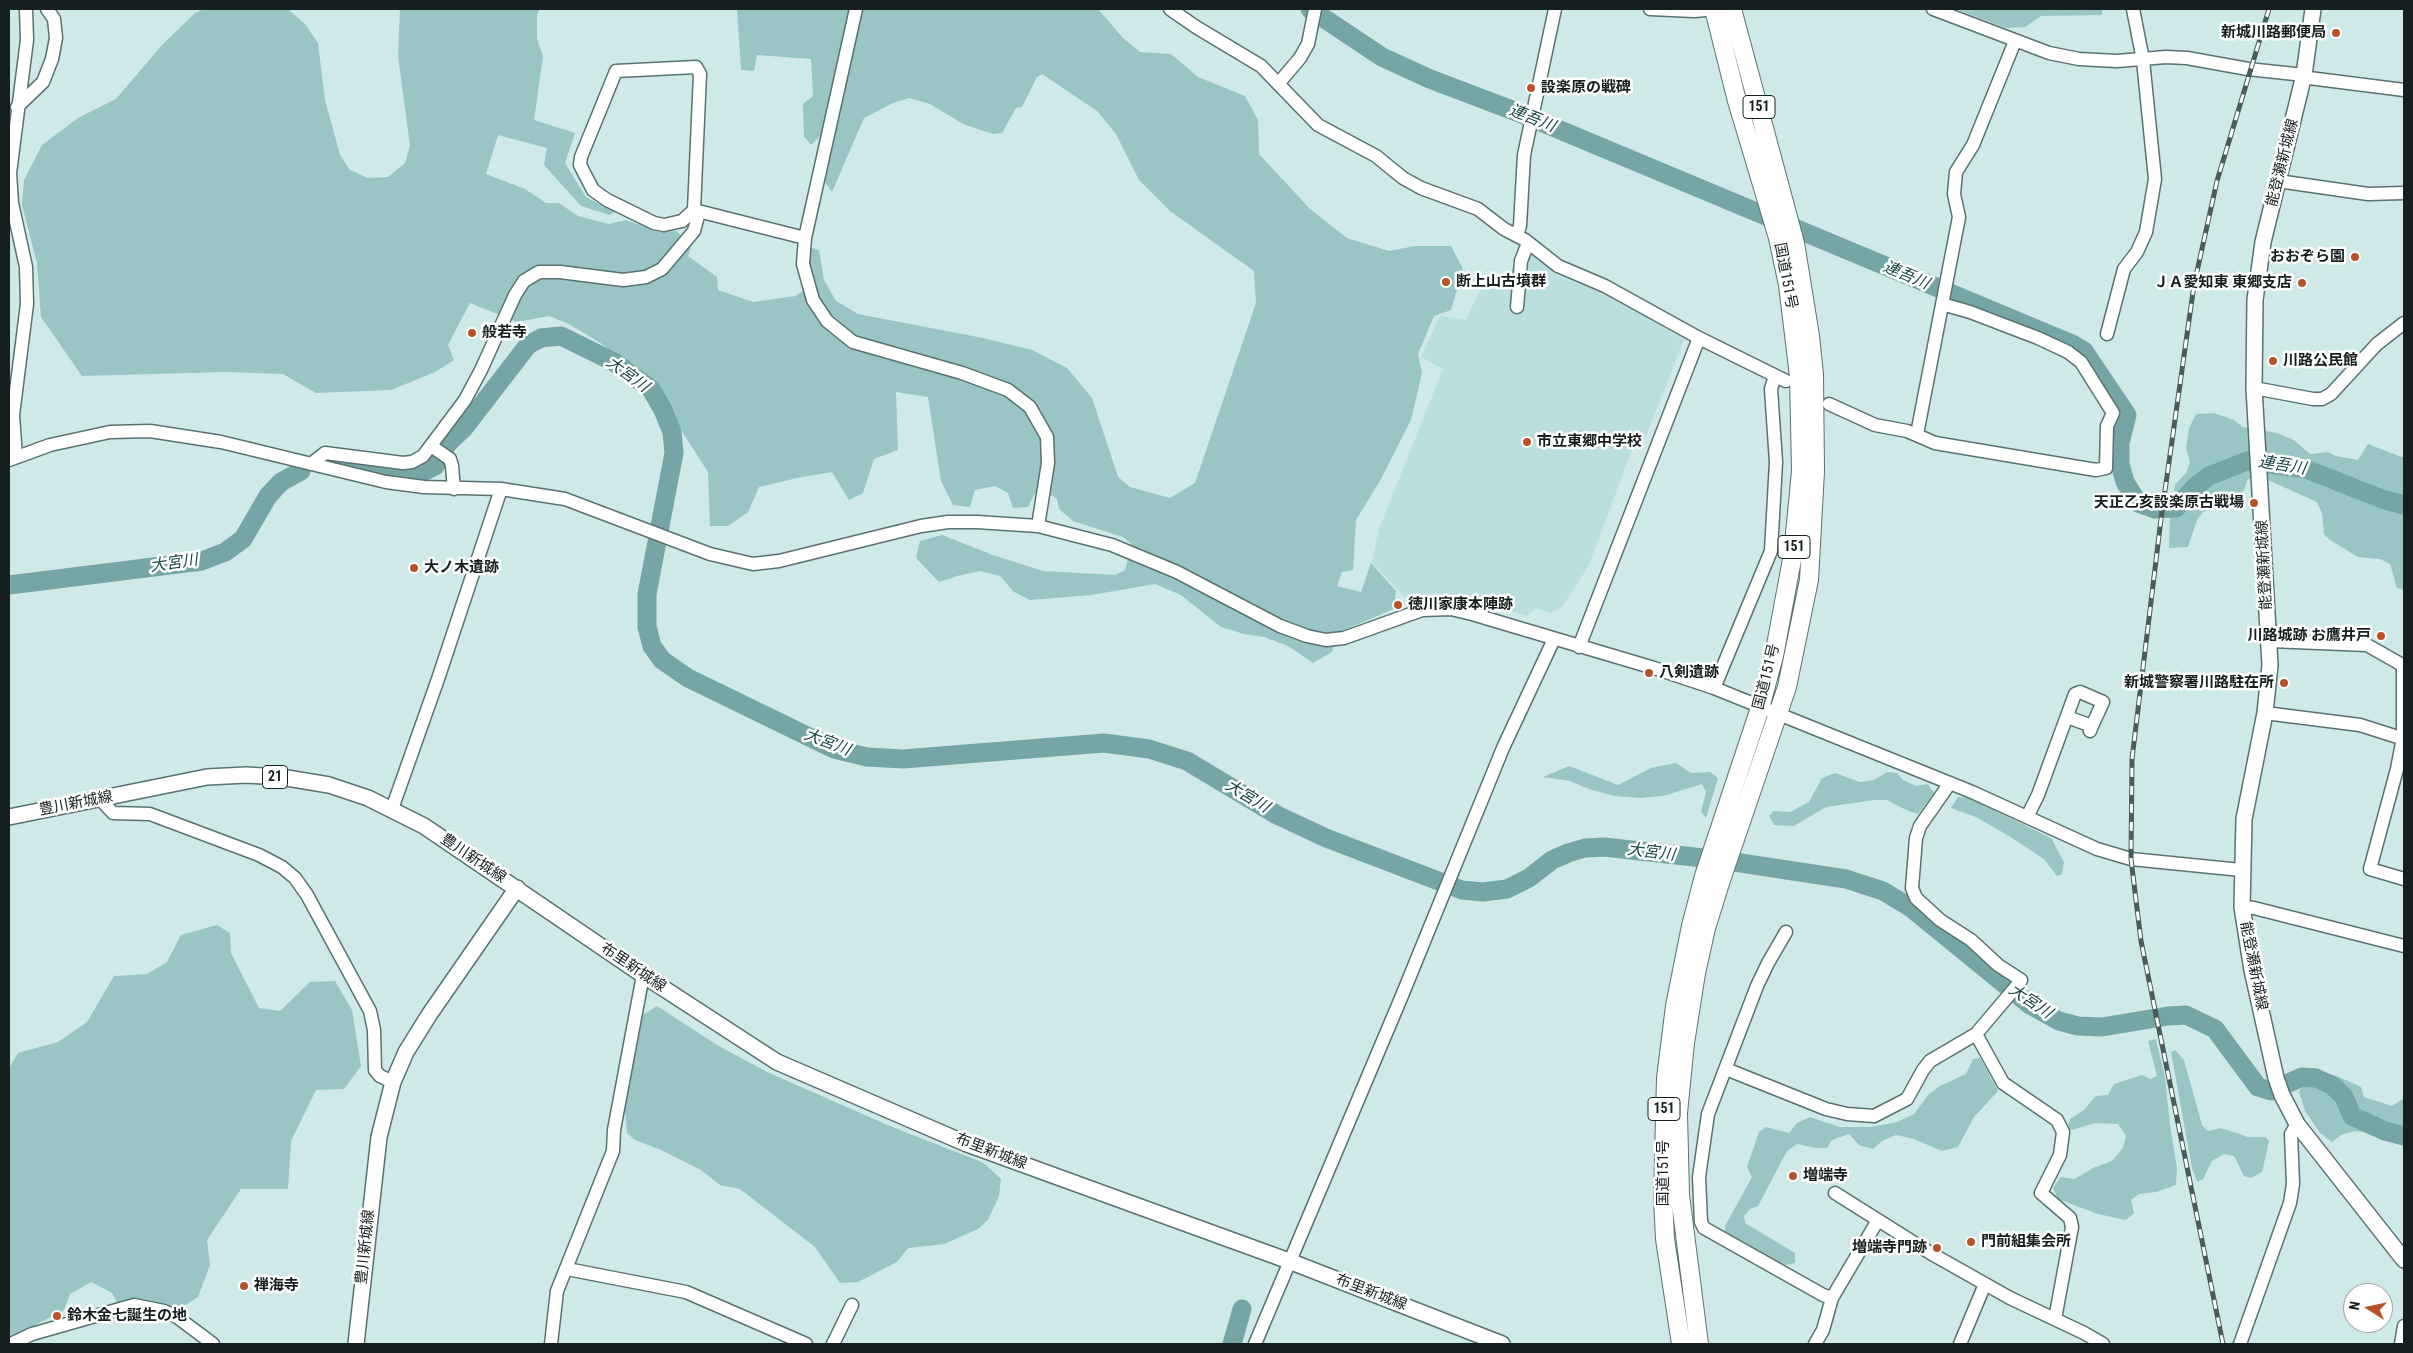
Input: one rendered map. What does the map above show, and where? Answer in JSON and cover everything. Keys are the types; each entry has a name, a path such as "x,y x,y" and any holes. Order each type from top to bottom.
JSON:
{"highway":[{"name":"国道151号","path":"1681,1344 1665,1239 1663,1158 1664,1114 1674,1006 1712,878 1732,848 1787,687 1809,580 1815,480 1814,375 1810,336 1787,241 1767,199 1738,101 1714,9"},
{"name":"国道151号","path":"1699,1344 1680,1194 1678,1113 1685,1043 1712,878 1713,846 1760,708 1777,640 1793,554 1801,472 1802,420 1787,241 1786,205 1732,9"}],"main road":[{"name":"能登瀬新城線","path":"2313,9 2304,75 2278,181 2258,275 2253,330 2254,388 2270,642 2269,686 2244,819 2242,907 2252,970 2276,1078 2282,1095 2297,1124 2404,1260"},
{"name":"豊川新城線","path":"9,817 101,800 207,777 246,775 281,777 328,785 392,808 424,826 516,888 429,1015 406,1052 393,1082 379,1137 356,1344"},
{"name":"布里新城線","path":"516,888 643,975 777,1062 967,1144 1289,1261 1502,1344"}],"street":[{"path":"26,9 26,40 16,107 10,173 12,203 26,266 27,304 13,415 13,458 50,445 110,432 150,431 221,442 386,482 424,487 501,490 565,499 710,554 753,564 779,561 921,526 967,522 1038,526 1112,545 1161,565 1280,626 1307,636 1326,640 1344,638 1422,610 1452,609 1714,688 1950,783 2097,850 2131,859 2242,870"},
{"path":"16,107 43,82 52,59 56,38 54,19 48,9"},
{"path":"856,9 805,238 803,264 813,300 826,321 853,342 962,373 1008,390 1030,407 1046,436 1048,463 1038,526"},
{"path":"1170,9 1196,27 1248,56 1261,66 1318,125 1376,156 1403,178 1421,188 1478,208 1504,229 1528,242 1558,266 1605,286 1699,338 1780,378 1771,390 1776,462 1771,551 1714,688"},
{"path":"1518,235 1528,126 1555,9"},
{"path":"1650,9 1686,11 1714,9"},
{"path":"1933,9 2049,53 2079,59 2143,60 2166,57 2187,58 2248,69 2304,75 2309,78 2404,90"},
{"path":"2107,334 2124,269 2137,252 2146,232 2154,185 2155,170 2143,60 2133,9"},
{"path":"1278,84 1300,58 1308,44 1314,13"},
{"path":"1917,434 1959,217 1954,194 1956,172 1973,145 2015,41"},
{"path":"311,464 325,453 403,463 412,462 423,456 433,447 465,400 481,370 515,294 524,281 539,272 560,272 622,280 646,277 662,269 694,231 696,211 700,74 696,67 616,71 581,157 580,165 593,190 607,200 654,223 664,225 682,220 696,211 805,238"},
{"path":"2278,181 2368,194 2404,193"},
{"path":"1518,307 1521,261 1528,242"},
{"path":"1829,404 1875,425 1917,434 1935,443 1965,450 2096,470 2106,468 2107,426 2113,413 2081,362 2068,352 2038,338 1942,302"},
{"path":"2254,388 2313,399 2322,398 2331,394 2377,344 2404,323"},
{"path":"1579,646 1699,338"},
{"path":"433,447 450,459 454,489"},
{"path":"392,808 444,661 501,490"},
{"path":"1255,1344 1452,875 1503,748 1522,711 1554,639"},
{"path":"2270,642 2367,644 2404,666 2403,739 2397,769 2370,869 2404,879"},
{"path":"2027,817 2038,795 2075,694 2080,692 2103,702 2091,728 2067,717"},
{"path":"2265,713 2360,725 2403,739"},
{"path":"1726,1070 1826,1109 1847,1114 1874,1116 1907,1099 1930,1061 1976,1034 2020,982 2021,980 1998,965 1971,940 1940,920 1916,898 1912,888 1916,838 1920,826 1950,783"},
{"path":"101,800 113,813 150,814 259,855 282,867 295,878 307,895 370,1011 374,1030 375,1070 380,1076 393,1082"},
{"path":"2242,907 2273,912 2404,946"},
{"path":"1786,932 1761,978 1708,1114 1704,1130 1699,1177 1701,1222 1704,1228 1823,1295 1832,1298"},
{"path":"551,1344 557,1291 613,1151 614,1130 643,975"},
{"path":"1976,1034 2004,1083 2058,1120 2063,1132 2060,1155 2041,1193 2070,1218 2072,1227 2055,1319"},
{"path":"2240,1344 2290,1202 2293,1184 2291,1134 2297,1124"},
{"path":"1835,1193 1985,1284 2103,1344"},
{"path":"1815,1344 1823,1330 1832,1298 1878,1220"},
{"path":"567,1269 686,1292 806,1344"},
{"path":"1960,1344 1985,1284"},
{"path":"833,1344 852,1304"},
{"path":"11,1344 32,1334 134,1306 164,1311 213,1344"},
{"path":"2401,1344 2404,1326"}],"shaded area":[{"path":"204,9 288,9 305,24 318,43 325,100 340,155 350,170 368,178 388,177 405,163 410,146 398,56 400,9 540,9 537,15 537,39 543,56 534,120 575,133 565,163 586,197 615,212 610,215 581,206 544,165 547,148 498,135 486,174 525,189 546,203 559,203 578,216 609,224 626,220 659,232 676,231 692,244 688,256 717,277 718,290 753,302 796,296 813,283 807,260 809,247 819,250 824,280 836,301 858,314 983,338 1032,350 1067,368 1092,398 1118,477 1130,487 1170,498 1195,483 1256,303 1254,271 1170,211 1139,180 1116,134 1097,111 1042,74 1037,77 1022,107 1016,108 1002,133 993,134 963,124 930,104 909,98 893,103 864,118 832,192 824,181 832,140 821,135 811,145 804,136 803,104 813,96 811,59 757,55 754,71 741,70 737,9 1098,9 1123,38 1140,52 1171,54 1198,77 1245,96 1258,120 1259,154 1310,209 1347,238 1389,251 1415,246 1451,246 1463,269 1451,310 1434,316 1418,354 1422,373 1411,420 1380,481 1356,520 1353,570 1342,572 1337,586 1361,592 1371,563 1396,591 1394,609 1339,632 1332,652 1313,663 1288,646 1264,637 1244,634 1221,627 1181,595 1155,584 1091,595 1030,600 1014,592 1000,576 980,571 939,582 916,558 920,541 942,535 993,555 1043,571 1115,575 1125,570 1132,544 1123,537 1073,521 1059,509 1057,499 1053,496 1035,493 1028,507 1013,508 1008,493 995,486 975,490 970,507 953,505 941,481 928,397 896,392 898,450 874,459 863,493 849,500 832,472 797,478 759,487 748,512 728,526 710,526 708,472 649,380 599,342 569,324 549,316 517,322 470,303 448,345 454,360 435,372 391,390 316,393 283,374 225,372 82,376 41,317 37,263 22,205 24,180 42,145 78,118 116,99 161,46 195,13"},
{"path":"1956,9 2102,9 2102,15 2041,16 2025,27 2006,28"},
{"name":"市立東郷中学校","path":"1533,255 1559,277 1605,293 1684,340 1646,436 1632,449 1589,565 1563,606 1552,613 1535,608 1528,616 1463,599 1448,597 1409,602 1372,562 1379,529 1443,369 1421,357 1440,316 1466,320 1488,273 1501,283 1521,286 1524,263"},
{"path":"2214,413 2234,420 2243,427 2277,433 2294,440 2310,454 2328,452 2336,456 2358,460 2368,444 2404,458 2404,590 2397,588 2390,564 2380,559 2358,557 2330,540 2324,534 2322,513 2317,502 2268,480 2248,479 2240,500 2203,512 2197,520 2188,547 2169,548 2170,517 2175,485 2186,473 2190,462 2186,448 2189,428 2196,414"},
{"path":"1676,763 1691,773 1710,772 1718,778 1706,818 1701,812 1706,792 1702,784 1663,796 1640,798 1614,796 1570,781 1543,777 1569,766 1618,785 1651,768"},
{"path":"1887,772 1897,773 1903,780 1916,786 1928,784 1934,793 1918,814 1887,800 1874,800 1826,807 1794,826 1774,825 1769,816 1774,811 1790,812 1809,802 1822,778 1835,773 1860,782 1874,780"},
{"path":"1958,797 1969,798 2051,838 2064,862 2062,874 2057,876 2044,859 2009,836 1976,817 1951,808"},
{"path":"217,925 230,933 231,953 259,1008 280,1011 310,982 335,981 352,1010 361,1066 344,1089 316,1090 291,1141 288,1189 241,1189 207,1240 210,1265 198,1297 181,1308 141,1321 126,1319 112,1293 91,1282 70,1294 64,1310 9,1339 9,1068 18,1053 58,1042 87,1022 114,976 147,974 167,962 181,935"},
{"path":"657,1006 717,1045 767,1072 890,1126 984,1163 1001,1179 999,1196 988,1220 978,1229 944,1244 908,1248 897,1262 858,1282 840,1283 815,1247 740,1189 720,1185 701,1170 661,1150 635,1140 627,1133 625,1110 643,1015"},
{"path":"2156,1039 2165,1077 2177,1168 2176,1185 2156,1192 2139,1194 2131,1200 2134,1213 2126,1220 2098,1214 2058,1199 2053,1188 2061,1177 2075,1179 2093,1168 2112,1161 2123,1148 2126,1136 2118,1124 2095,1123 2072,1130 2067,1128 2070,1119 2084,1110 2096,1096 2108,1095 2114,1084 2142,1075 2150,1079 2157,1076 2148,1041"},
{"path":"2175,1050 2184,1060 2202,1125 2208,1131 2221,1128 2248,1137 2266,1137 2269,1141 2262,1172 2251,1178 2244,1176 2234,1156 2224,1154 2212,1161 2203,1179 2197,1182 2192,1168 2171,1052"},
{"path":"1980,1058 1998,1091 1974,1117 1958,1147 1942,1151 1914,1139 1896,1135 1882,1141 1873,1149 1859,1145 1849,1134 1832,1140 1827,1148 1797,1144 1787,1151 1758,1206 1750,1209 1744,1216 1745,1223 1795,1253 1795,1263 1785,1265 1725,1233 1725,1226 1752,1177 1747,1167 1759,1132 1766,1127 1789,1133 1797,1123 1810,1117 1840,1127 1871,1127 1897,1122 1914,1114 1929,1094 1940,1086 1966,1074 1973,1059"},
{"path":"2312,1070 2337,1076 2361,1087 2364,1097 2392,1106 2404,1098 2404,1144 2378,1134 2355,1131 2341,1135 2332,1142 2320,1133 2305,1111 2299,1092"}],"waterway":[{"name":"連吾川","path":"1310,9 1382,57 1430,79 1517,112 2072,344 2084,351 2127,415 2120,443 2120,464 2125,482 2138,503 2155,509 2176,508 2196,486 2209,476 2247,461 2306,469 2382,499 2404,505"},
{"name":"大宮川","path":"340,462 395,476 415,476 435,466 448,443 464,428 528,345 541,338 561,336 614,362 651,389 663,410 672,432 674,453 647,594 647,627 652,646 662,660 688,678 834,749 867,757 903,759 1104,743 1149,749 1187,761 1277,815 1326,838 1462,890 1483,892 1507,889 1529,878 1552,860 1568,853 1585,848 1604,847 1721,860 1846,879 1883,891 1911,908 2030,1005 2059,1021 2078,1026 2102,1027 2168,1016 2186,1015 2215,1029 2258,1087 2271,1091 2302,1077 2316,1078 2333,1086 2344,1097 2352,1116 2385,1131 2404,1136"},
{"name":"大宮川","path":"9,585 202,561 225,552 243,539 268,496 281,482 301,471"},
{"path":"1232,1344 1242,1309"}],"railway":[{"path":"2223,1344 2141,941 2131,859 2132,759 2161,519 2194,285 2217,181 2269,9"}],"place":[{"name":"新城川路郵便局","path":"2336,33"},
{"name":"設楽原の戦碑","path":"1531,88"},
{"name":"おおぞら園","path":"2355,257"},
{"name":"断上山古墳群","path":"1446,282"},
{"name":"ＪＡ愛知東 東郷支店","path":"2302,283"},
{"name":"般若寺","path":"472,333"},
{"name":"川路公民館","path":"2273,361"},
{"name":"市立東郷中学校","path":"1527,442"},
{"name":"天正乙亥設楽原古戦場","path":"2254,503"},
{"name":"大ノ木遺跡","path":"414,568"},
{"name":"徳川家康本陣跡","path":"1398,605"},
{"name":"川路城跡 お鷹井戸","path":"2381,636"},
{"name":"八剣遺跡","path":"1649,673"},
{"name":"新城警察署川路駐在所","path":"2284,683"},
{"name":"増端寺","path":"1793,1176"},
{"name":"門前組集会所","path":"1971,1242"},
{"name":"増端寺門跡","path":"1937,1248"},
{"name":"禅海寺","path":"244,1286"},
{"name":"鈴木金七誕生の地","path":"57,1316"}]}
